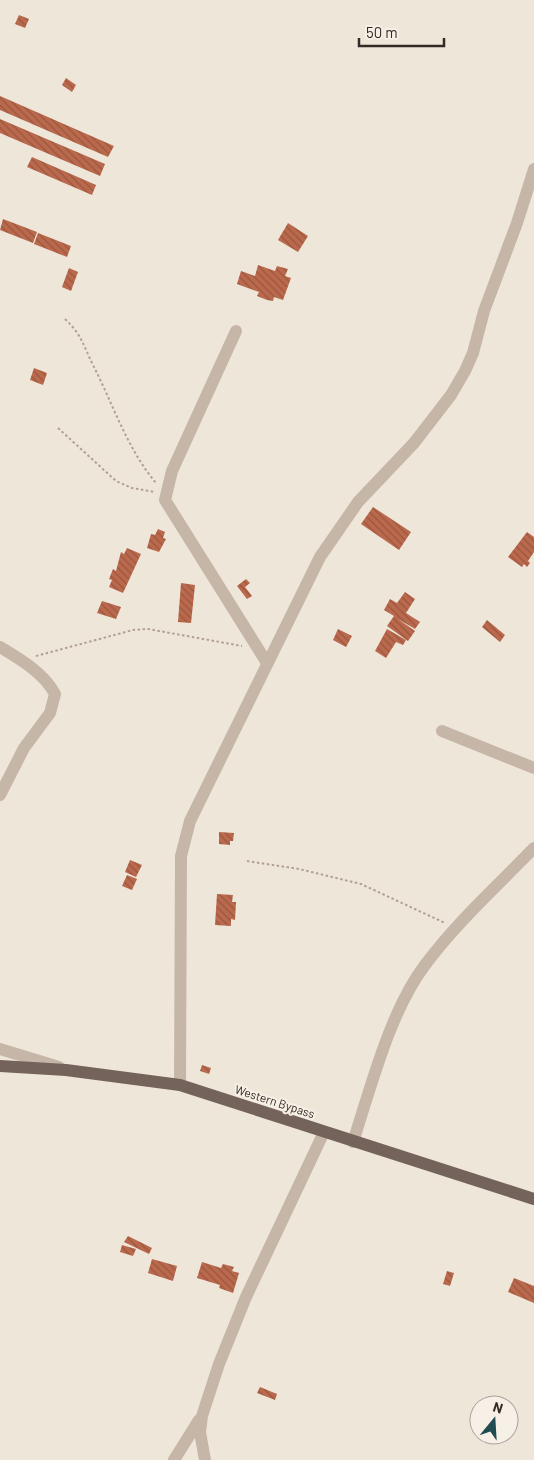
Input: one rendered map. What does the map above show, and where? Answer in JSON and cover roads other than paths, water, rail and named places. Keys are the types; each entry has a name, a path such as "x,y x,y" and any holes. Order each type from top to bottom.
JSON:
{"main road":[{"name":"Western Bypass","path":"0,1066 66,1070 180,1085 534,1199"}],"street":[{"path":"180,1085 181,856 190,821 320,557 340,526 364,495 414,443 451,395 465,371 473,353 484,311 518,224 534,169"},
{"path":"236,331 172,471 165,493 169,509 267,663"},
{"path":"0,648 22,660 50,685 55,694 50,713 24,748 0,795"},
{"path":"442,730 534,768"},
{"path":"353,1142 384,1048 403,1004 424,966 456,929 534,848"},
{"path":"0,1049 66,1070"},
{"path":"205,1460 200,1432 202,1416 219,1364 246,1297 324,1132"},
{"path":"174,1460 202,1416"}]}
